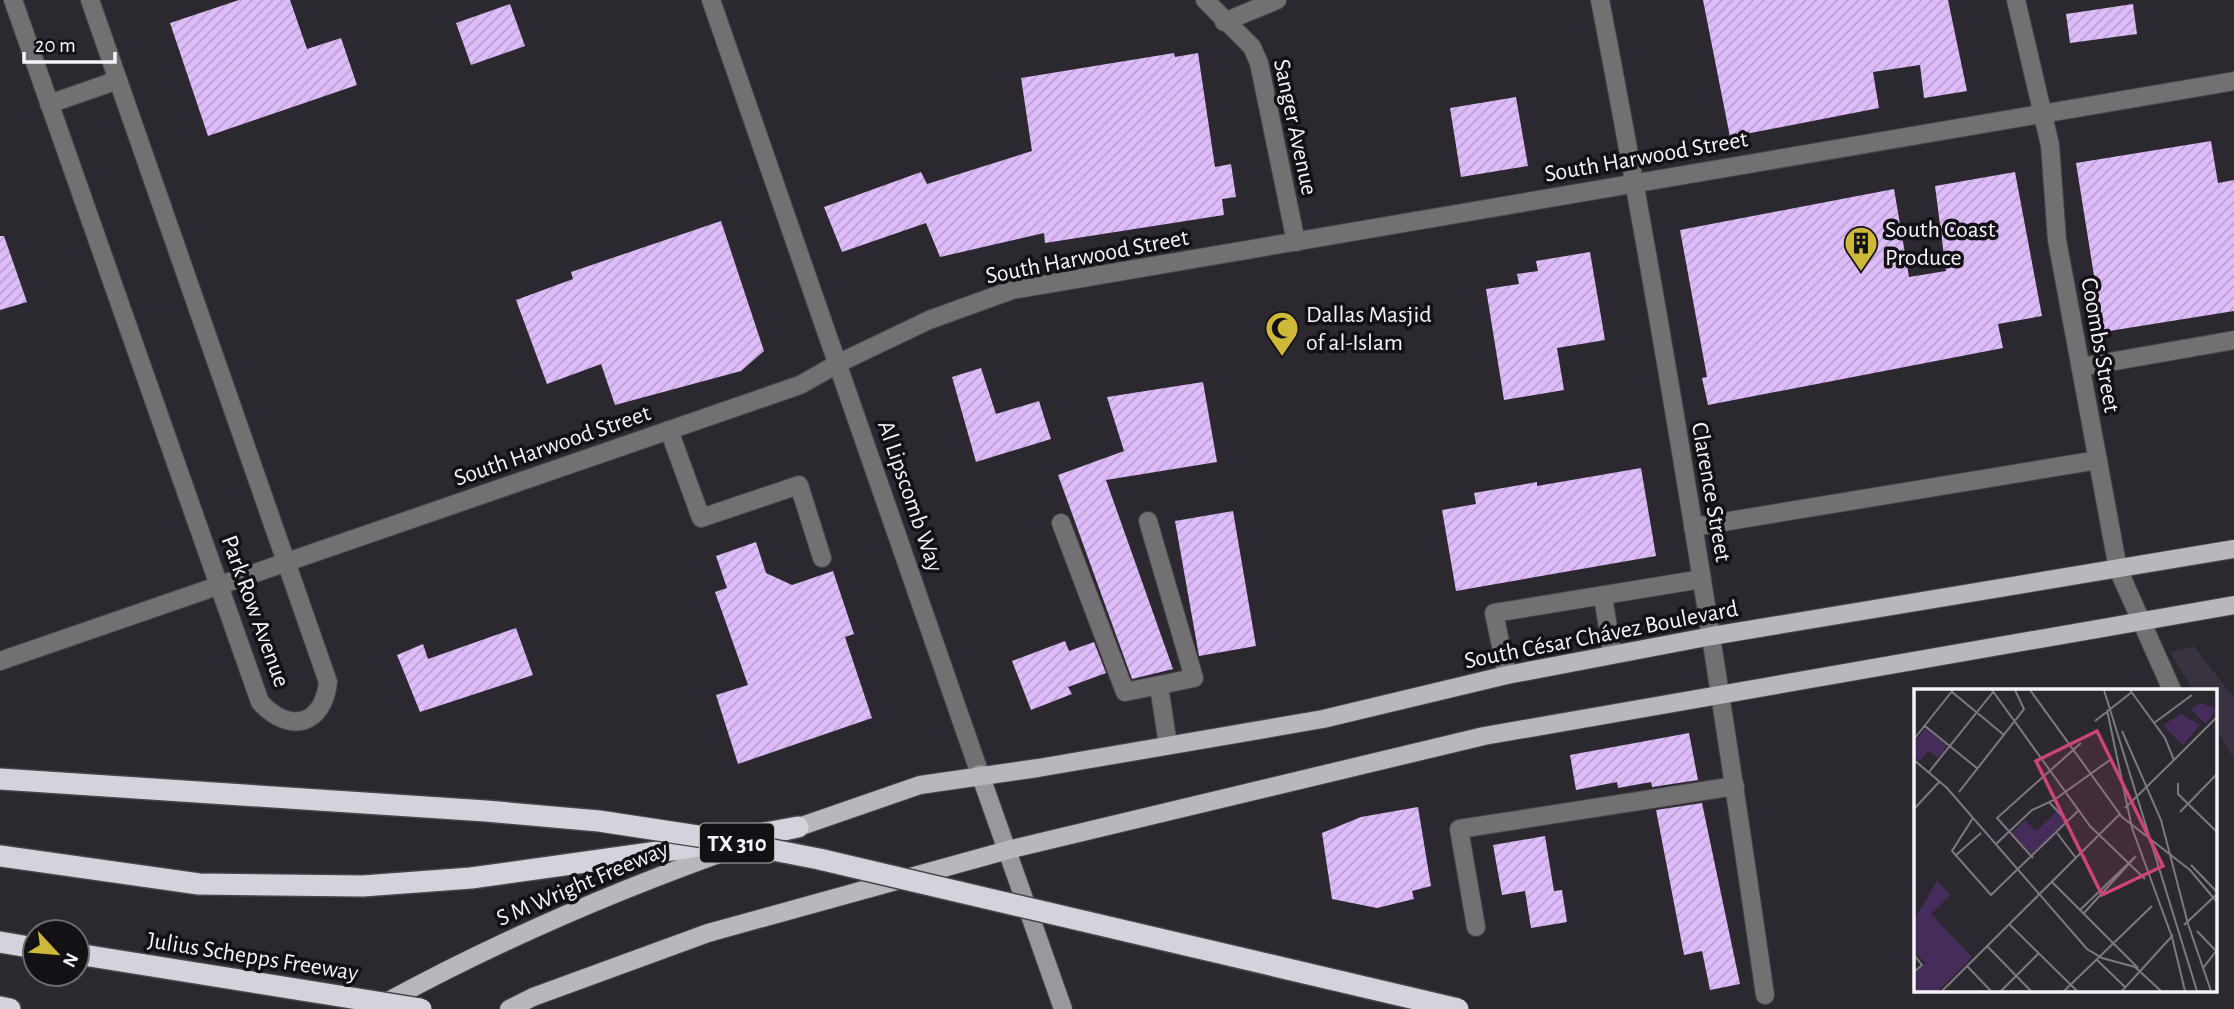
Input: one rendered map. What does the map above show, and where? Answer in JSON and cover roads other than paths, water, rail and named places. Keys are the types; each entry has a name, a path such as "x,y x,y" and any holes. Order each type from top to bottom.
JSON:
{"highway":[{"name":"TX 310","path":"0,779 486,811 599,821 711,838 820,859 1458,1009"},
{"path":"0,856 146,878 255,887 416,883 471,878 576,861 686,848 798,827"},
{"path":"0,942 21,946"},
{"name":"Julius Schepps Freeway","path":"91,956 421,1009"},
{"path":"0,1007 10,1009"}],"main road":[{"name":"South César Chávez Boulevard","path":"980,774 1038,768 1323,719 1507,675 1712,636 2234,549"},
{"path":"509,1009 533,997 708,933 1008,850 1483,736 2234,605"},
{"name":"S M Wright Freeway","path":"373,1009 460,962 664,873 920,785 980,774"},
{"name":"Al Lipscomb Way","path":"980,774 1063,1009"}],"street":[{"name":"Park Row Avenue","path":"12,0 260,702 272,715 290,723 311,718 326,699 328,682 90,0"},
{"name":"Al Lipscomb Way","path":"711,0 980,774"},
{"name":"Sanger Avenue","path":"1205,0 1224,22 1252,47 1259,63 1296,242"},
{"path":"1224,22 1277,0"},
{"name":"Clarence Street","path":"1600,0 1635,181 1712,636 1765,995"},
{"name":"Coombs Street","path":"2016,0 2050,145 2057,240 2118,569 2171,689"},
{"path":"49,104 118,80"},
{"name":"South Harwood Street","path":"0,661 800,386 839,363 917,326 1012,290 1635,181 2234,81"},
{"path":"2081,367 2234,340"},
{"path":"669,430 701,518 799,485 822,558"},
{"path":"1693,527 2098,460"},
{"path":"1061,523 1125,692 1194,678 1148,522"},
{"path":"1507,675 1494,613 1702,579"},
{"path":"1603,596 1612,654"},
{"path":"1159,686 1168,745"},
{"path":"1476,927 1459,829 1735,786"}],"place":[{"name":"South Coast Produce","path":"1861,273"},
{"name":"Dallas Masjid of al-Islam","path":"1282,358"}]}
